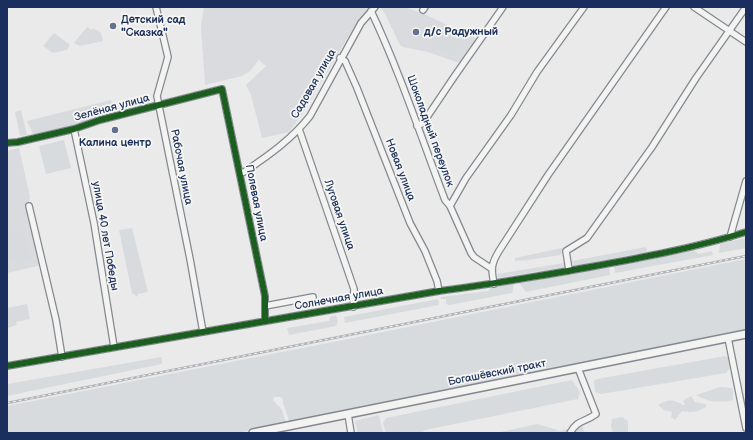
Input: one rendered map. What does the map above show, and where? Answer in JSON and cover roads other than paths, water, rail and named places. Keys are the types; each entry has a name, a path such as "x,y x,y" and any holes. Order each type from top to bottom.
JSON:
{"main road":[{"name":"Богашёвский тракт","path":"253,433 746,334"}],"street":[{"name":"Рабочая улица","path":"156,7 168,57 157,96 190,259 203,332"},
{"path":"417,126 423,123 503,7"},
{"path":"450,206 466,178 511,115 537,72 584,7"},
{"path":"494,284 492,269 493,261 499,251 548,175 666,7"},
{"path":"694,7 746,42"},
{"path":"568,270 566,251 580,244 587,238 652,147 696,78 746,7"},
{"name":"Шоколадный переулок","path":"373,9 445,200 450,206 474,257 492,269"},
{"name":"Садовая улица","path":"240,173 244,172 266,157 299,130 310,116 340,58 361,23 373,9"},
{"name":"Новая улица","path":"340,58 345,61 358,88 410,223 437,281 439,291"},
{"name":"Зелёная улица","path":"7,143 18,142 74,129 100,120 222,89"},
{"name":"Полевая улица","path":"222,89 265,296 265,321"},
{"name":"улица 40 лет Победы","path":"74,129 94,223 114,347"},
{"name":"Луговая улица","path":"299,130 354,289 353,307"},
{"path":"730,237 746,181"},
{"path":"29,206 56,320 62,357"},
{"name":"Солнечная улица","path":"7,366 439,291 494,284 674,251 746,232"},
{"path":"265,306 313,297"},
{"path":"728,338 746,428"},
{"path":"570,433 577,423 582,420 588,420 596,414 578,368"},
{"path":"348,414 351,433"}],"railway":[{"path":"7,403 746,256"}],"place":[{"name":"Детский сад \"Сказка\"","path":"113,26"},
{"name":"д/с Радужный","path":"416,32"},
{"name":"Калина центр","path":"115,130"}]}
